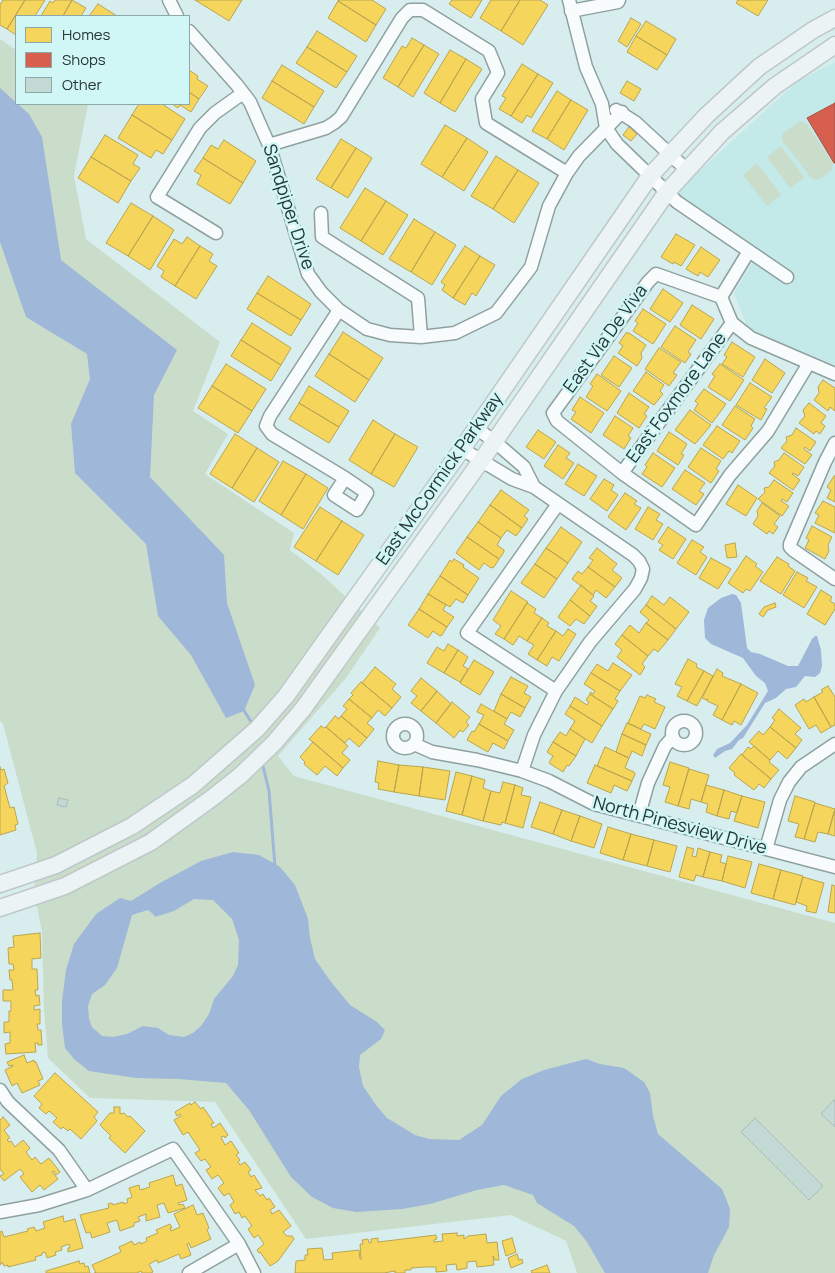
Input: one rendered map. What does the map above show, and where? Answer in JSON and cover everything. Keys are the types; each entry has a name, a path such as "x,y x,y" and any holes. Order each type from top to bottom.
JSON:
{"main road":[{"name":"East McCormick Parkway","path":"0,884 56,864 132,826 193,785 257,729 286,696 462,449 650,176 706,116 759,67 813,30 835,18"},
{"name":"East McCormick Parkway","path":"0,908 65,886 151,842 241,775 274,743 303,708 481,461 667,192 722,132 775,86 835,45"}],"street":[{"path":"169,0 176,15"},
{"path":"619,0 618,2 570,6 586,67 602,104 606,128 617,145 667,192 694,214 787,277"},
{"path":"269,145 326,128 341,117 402,18 410,10 423,10 489,51 498,73 482,99 486,123 567,173"},
{"name":"Sandpiper Drive","path":"190,32 250,102 269,145 308,274 321,292 338,310 367,329 390,335 421,337 455,333 496,313 531,267 549,206 567,173 579,156 622,112"},
{"path":"216,233 157,197 200,128 215,113 243,94"},
{"path":"602,104 622,112 635,122 687,170"},
{"path":"322,213 322,237 418,298 421,337"},
{"path":"749,251 721,297 732,323 751,338 835,374"},
{"name":"East Via De Viva","path":"622,473 557,421 552,413 648,282 656,274 721,297"},
{"path":"338,310 270,416 266,426 272,434 345,478"},
{"name":"East Foxmore Lane","path":"622,473 732,323"},
{"path":"622,473 696,525 730,475 773,423 809,363"},
{"path":"476,428 524,467 534,487"},
{"path":"835,443 793,535 790,547 835,579"},
{"path":"462,449 512,479 534,487 633,555 643,569 635,589 586,648 556,691 534,735 522,771"},
{"path":"556,691 467,633 558,504"},
{"path":"639,816 648,783 664,747 673,737"},
{"name":"North Pinesview Drive","path":"414,744 432,752 478,760 522,771 549,781 594,804 835,867"},
{"path":"766,849 776,809 789,782 801,768 835,744"},
{"path":"0,1090 8,1102 59,1150 88,1190"},
{"path":"0,1212 39,1206 88,1190 173,1149 238,1244 254,1273"},
{"path":"189,1273 238,1244"}],"shaded area":[{"path":"835,62 835,365 748,329 734,293 756,256 674,194 798,81"},
{"path":"0,88 15,101 15,105 19,105 29,114 42,137 61,260 177,350 154,395 150,477 224,555 227,603 255,685 244,711 226,718 191,655 158,616 146,544 75,473 71,424 90,379 87,354 26,317 0,242"},
{"path":"732,594 736,595 741,603 747,648 751,652 788,666 798,666 812,639 817,636 821,650 822,666 820,673 815,677 805,676 796,687 786,689 776,698 765,703 743,738 732,749 725,751 715,758 713,755 717,749 730,743 747,725 768,691 765,683 756,676 743,658 711,644 705,638 704,620 708,608 721,598"},
{"path":"233,852 259,855 280,867 295,885 308,919 315,959 350,1005 377,1022 385,1030 381,1039 360,1055 359,1067 363,1086 387,1118 415,1135 429,1139 459,1140 482,1125 501,1096 522,1079 544,1070 586,1059 600,1064 624,1068 644,1082 650,1093 658,1134 722,1189 730,1209 729,1227 714,1255 708,1273 605,1273 587,1242 574,1226 537,1203 533,1195 504,1185 477,1190 430,1204 402,1209 356,1212 333,1208 312,1197 291,1177 249,1110 226,1083 136,1078 89,1071 74,1059 65,1048 62,1001 66,970 74,944 96,914 120,898 131,901 201,861","holes":["194,899 213,900 232,919 239,940 238,965 233,976 214,999 209,1014 201,1026 193,1033 184,1037 169,1035 158,1028 143,1026 127,1034 113,1037 102,1036 92,1027 88,1006 92,994 105,985 117,968 132,915 148,910 155,917 174,911"]}],"green space":[{"path":"0,39 15,49 15,105 88,105 74,176 86,239 220,342 193,411 228,434 205,474 294,533 290,550 321,574 380,628 346,678 278,756 294,776 835,923 835,1273 577,1273 566,1241 511,1215 306,1239 215,1102 90,1098 48,1058 44,1010 42,932 34,892 37,853 3,724 0,721"},
{"path":"800,121 806,123 833,163 832,170 818,180 812,179 782,140 783,133"},
{"path":"781,146 804,177 790,188 767,157"},
{"path":"757,163 781,195 767,206 743,175"}],"building: Homes":[{"path":"3,0 25,0 7,29 0,25 0,5"},
{"path":"25,0 45,0 36,15 16,15"},
{"path":"55,0 72,0 64,15 42,15 50,1 53,3"},
{"path":"72,0 86,8 82,15 64,15"},
{"path":"195,0 242,0 229,21"},
{"path":"339,0 372,0 386,9 376,25"},
{"path":"452,0 482,0 471,18 449,4"},
{"path":"491,0 520,0 501,31 480,18"},
{"path":"520,0 540,0 548,5 523,45 501,31"},
{"path":"738,0 768,0 758,16 736,3"},
{"path":"338,1 376,25 366,42 328,18"},
{"path":"98,4 115,15 90,15"},
{"path":"15,16 15,34 7,29"},
{"path":"631,18 641,24 627,47 618,41"},
{"path":"646,21 676,39 667,55 636,36"},
{"path":"317,31 357,56 347,72 307,47"},
{"path":"636,36 667,55 657,70 627,52"},
{"path":"412,38 424,45 398,87 383,78 402,46 406,48"},
{"path":"424,45 439,54 413,97 398,87"},
{"path":"307,47 347,72 336,88 296,63"},
{"path":"450,50 466,59 440,103 424,93"},
{"path":"466,59 482,69 455,112 440,103"},
{"path":"522,64 538,74 511,116 499,109 506,98 502,96"},
{"path":"282,65 324,91 314,107 272,81"},
{"path":"190,71 198,76 197,79 208,86 199,99 190,93"},
{"path":"538,74 553,83 531,118 527,115 522,123 511,116"},
{"path":"272,81 314,107 304,124 262,98"},
{"path":"627,81 641,89 634,101 620,93"},
{"path":"557,91 571,100 547,139 532,131"},
{"path":"190,93 199,99 191,112 180,105 190,105"},
{"path":"571,100 588,110 564,150 547,139"},
{"path":"138,105 164,105 185,119 172,140 132,115"},
{"path":"132,115 172,140 163,154 156,150 151,158 118,138"},
{"path":"445,125 467,138 442,177 421,164"},
{"path":"629,127 637,134 631,141 623,135"},
{"path":"105,135 138,155 133,164 140,168 131,181 91,157"},
{"path":"467,138 488,152 464,191 442,177"},
{"path":"341,139 356,148 331,188 316,179"},
{"path":"224,140 256,161 243,183 203,158 211,145 218,149"},
{"path":"356,148 372,158 348,198 331,188"},
{"path":"496,156 518,170 493,209 471,196"},
{"path":"91,157 131,181 118,203 78,178"},
{"path":"203,158 243,183 230,204 197,184 201,175 194,171"},
{"path":"518,170 539,183 514,223 493,209"},
{"path":"365,188 386,201 361,241 340,228"},
{"path":"386,201 408,215 383,255 361,241"},
{"path":"131,203 153,216 128,256 106,243"},
{"path":"153,216 174,230 150,270 128,256"},
{"path":"414,219 435,232 411,272 389,259"},
{"path":"435,232 456,245 432,285 411,272"},
{"path":"676,234 695,245 681,266 661,257"},
{"path":"187,237 200,246 175,286 161,277 164,271 157,266 174,239 182,244"},
{"path":"200,246 213,254 209,261 217,266 196,299 175,286"},
{"path":"465,246 480,256 453,298 442,290 445,285 441,282"},
{"path":"701,247 720,260 708,277 700,272 698,276 686,269"},
{"path":"480,256 495,265 476,296 472,293 465,305 453,298"},
{"path":"268,276 311,304 301,320 257,293"},
{"path":"663,289 683,303 670,322 650,309"},
{"path":"257,293 301,320 291,336 247,309"},
{"path":"692,305 714,319 701,339 680,325"},
{"path":"643,309 666,324 653,344 633,331 638,323 635,321"},
{"path":"252,323 291,348 281,365 241,340"},
{"path":"675,326 696,340 688,352 691,354 685,363 661,347"},
{"path":"343,332 383,358 369,380 329,354"},
{"path":"626,333 629,333 646,345 637,366 618,353 623,346 619,343"},
{"path":"241,340 281,365 271,381 231,356"},
{"path":"732,342 755,357 743,377 722,364 727,357 724,355"},
{"path":"659,348 681,362 673,373 677,375 669,386 645,369"},
{"path":"329,354 369,380 355,402 315,376"},
{"path":"614,356 632,368 619,387 601,375"},
{"path":"765,359 785,373 772,393 752,380"},
{"path":"226,364 266,389 252,411 212,386"},
{"path":"720,364 744,380 730,401 708,387 715,376 712,374"},
{"path":"646,372 664,385 660,391 663,394 654,405 633,391"},
{"path":"597,374 621,391 607,411 586,397 593,386 590,384"},
{"path":"823,380 835,388 835,411 830,407 828,411 814,400 819,393 818,387"},
{"path":"750,383 772,397 764,408 767,409 761,420 736,405"},
{"path":"212,386 252,411 238,433 198,408"},
{"path":"309,386 349,411 339,427 299,403"},
{"path":"704,389 726,404 712,423 694,410 698,404 695,401"},
{"path":"629,393 649,407 644,414 647,416 639,428 617,413"},
{"path":"580,397 604,413 591,433 571,419 576,412 572,410"},
{"path":"299,403 339,427 329,443 289,419"},
{"path":"809,403 826,416 821,423 825,426 820,434 816,431 814,434 799,423 805,416 803,410"},
{"path":"735,406 755,419 751,426 753,428 745,440 722,425"},
{"path":"690,410 711,425 695,444 675,430"},
{"path":"615,416 633,428 628,436 631,438 624,449 603,435"},
{"path":"373,420 395,434 371,474 349,460"},
{"path":"717,426 740,441 732,453 729,451 723,459 703,445"},
{"path":"796,428 816,442 810,451 805,447 804,449 812,455 805,464 781,448 787,441 786,437 792,435"},
{"path":"538,430 556,442 544,459 526,447"},
{"path":"669,432 687,444 681,454 684,455 678,465 657,451"},
{"path":"235,434 257,448 232,488 210,474"},
{"path":"395,434 418,447 394,487 371,474"},
{"path":"558,445 570,453 566,458 574,463 563,479 544,466"},
{"path":"257,448 279,462 254,502 232,488"},
{"path":"701,448 721,461 716,469 719,471 711,483 688,467"},
{"path":"653,453 675,468 662,487 642,474 647,467 645,465"},
{"path":"784,453 804,467 798,476 792,474 800,480 793,490 769,473 775,466 774,462 779,460"},
{"path":"283,461 306,474 281,515 259,501"},
{"path":"578,464 597,476 584,496 565,484"},
{"path":"685,470 705,483 699,491 704,494 696,505 672,489"},
{"path":"306,474 328,488 303,529 281,515"},
{"path":"834,476 835,502 827,498 831,490 827,487"},
{"path":"604,479 614,485 611,490 618,495 607,511 590,499"},
{"path":"774,480 793,493 787,502 782,499 781,501 789,506 782,516 758,499 765,492 764,488 769,487"},
{"path":"738,485 757,498 746,516 726,504"},
{"path":"501,490 529,510 524,516 528,519 522,528 490,505"},
{"path":"625,493 637,501 634,504 641,508 626,530 608,517"},
{"path":"823,501 835,507 835,533 815,523 819,515 815,513"},
{"path":"762,503 780,516 774,524 778,527 773,534 769,531 767,534 753,524"},
{"path":"490,505 522,528 516,536 507,530 501,538 478,522"},
{"path":"320,507 342,521 316,561 294,547"},
{"path":"648,507 660,514 656,520 663,524 653,540 635,529"},
{"path":"342,521 364,535 338,575 316,561"},
{"path":"478,522 501,538 497,545 504,552 499,559 467,537"},
{"path":"812,526 832,537 825,559 805,548 809,540 806,538"},
{"path":"561,527 582,542 568,563 546,548"},
{"path":"668,527 686,539 673,559 659,550 663,545 658,542"},
{"path":"467,537 499,559 494,567 491,568 484,563 479,570 456,553"},
{"path":"692,540 704,547 700,552 707,557 696,575 677,563"},
{"path":"735,543 737,557 727,558 725,545"},
{"path":"546,548 568,563 557,579 535,564"},
{"path":"597,548 617,564 612,570 622,578 615,587 588,567 593,560 589,558"},
{"path":"746,556 757,564 755,566 763,572 750,591 746,589 743,593 728,583"},
{"path":"777,557 789,564 788,566 795,571 781,594 760,581"},
{"path":"711,558 731,569 718,589 699,578"},
{"path":"454,559 479,578 468,595 440,576 450,560 452,562"},
{"path":"535,564 557,579 544,598 521,583"},
{"path":"588,567 615,587 606,598 596,590 593,595 572,579 578,571 582,574"},
{"path":"797,572 808,578 806,581 817,587 804,608 783,595"},
{"path":"440,576 468,595 463,603 456,599 450,607 428,594"},
{"path":"581,585 594,596 590,601 597,606 590,616 570,600"},
{"path":"821,590 832,597 830,601 835,604 835,609 825,625 807,614"},
{"path":"511,591 528,602 504,639 495,634 501,626 493,620"},
{"path":"428,594 446,605 443,610 454,617 447,627 419,609"},
{"path":"652,596 664,605 670,597 689,612 676,629 646,605"},
{"path":"570,600 590,616 584,624 576,619 570,626 558,617"},
{"path":"527,603 536,609 534,613 542,618 527,641 519,636 513,645 504,639"},
{"path":"775,603 776,607 768,610 763,617 759,614 764,607"},
{"path":"646,605 676,629 668,640 646,623 649,620 640,612"},
{"path":"419,609 447,627 442,635 440,636 433,631 428,638 408,625"},
{"path":"542,618 549,623 547,626 556,631 537,660 528,654 534,645 527,641"},
{"path":"646,623 668,640 658,652 654,649 648,656 622,635 630,625 639,633"},
{"path":"568,629 576,634 559,661 552,657 547,666 537,660 556,631 563,636"},
{"path":"622,635 648,656 642,664 645,667 640,675 617,657 622,650 615,644"},
{"path":"448,644 458,650 444,673 427,663 437,647 444,651"},
{"path":"458,650 468,657 463,666 468,669 460,682 444,673"},
{"path":"688,659 697,664 696,667 704,671 687,701 677,696 682,687 675,684"},
{"path":"474,660 494,672 480,695 460,683"},
{"path":"613,663 632,675 620,691 591,673 597,664 608,671"},
{"path":"375,667 396,684 392,689 401,697 392,708 362,683"},
{"path":"717,669 723,673 722,676 741,684 722,720 713,715 718,706 707,701 708,699 702,698"},
{"path":"704,671 713,676 697,706 687,701"},
{"path":"591,673 620,691 615,699 618,701 613,709 590,694 591,692 593,694 595,691 584,684"},
{"path":"511,677 528,686 524,693 531,697 525,708 501,694"},
{"path":"421,678 437,691 421,711 411,703 417,696 411,691"},
{"path":"361,682 392,708 385,716 378,710 372,718 349,699 353,695 351,693"},
{"path":"741,684 758,693 741,725 734,721 732,725 722,720"},
{"path":"828,686 835,697 835,725 831,727 814,697 823,692 821,690"},
{"path":"437,691 451,704 436,723 421,711"},
{"path":"501,694 525,708 520,717 511,712 507,719 494,711"},
{"path":"590,694 613,709 602,726 570,706 575,697 587,705 589,702 586,700"},
{"path":"647,695 656,699 654,702 665,707 655,729 644,724 641,729 628,723 640,696 645,698"},
{"path":"814,697 831,727 821,733 816,725 809,729 795,705 804,699 806,702"},
{"path":"349,699 372,718 367,723 374,729 367,738 341,716 347,709 343,706"},
{"path":"452,702 470,717 466,722 469,725 463,732 460,730 454,738 436,723"},
{"path":"481,704 507,719 504,724 514,730 508,741 479,724 484,715 477,712"},
{"path":"570,706 602,726 592,743 570,729 575,721 565,714"},
{"path":"779,709 801,728 795,734 802,740 796,748 770,727 775,720 772,718"},
{"path":"335,716 339,719 341,716 367,738 359,747 349,738 345,743 326,727"},
{"path":"627,723 651,734 646,745 622,734"},
{"path":"479,724 508,741 504,749 493,743 488,752 467,740"},
{"path":"321,726 326,727 348,746 342,753 350,760 343,768 309,739"},
{"path":"770,727 796,748 787,759 778,751 770,760 749,742 759,731 763,735"},
{"path":"570,729 585,739 576,756 553,742 560,732 566,736"},
{"path":"622,734 646,745 642,756 632,751 629,758 616,752"},
{"path":"313,742 343,768 337,776 325,766 317,775 304,764 305,762 300,757"},
{"path":"553,742 576,756 563,772 549,763 553,756 547,752"},
{"path":"754,746 779,770 771,779 742,755 748,747 751,749"},
{"path":"605,747 629,758 625,768 634,772 632,781 597,766"},
{"path":"741,754 771,779 764,788 759,784 754,790 734,775 735,773 729,768"},
{"path":"378,761 399,765 394,792 378,789 379,783 375,782"},
{"path":"670,762 689,768 678,806 665,802 670,787 663,785"},
{"path":"399,765 423,767 419,796 394,792"},
{"path":"595,765 632,781 627,791 614,785 611,793 587,783"},
{"path":"0,767 1,770 4,769 8,783 4,786 10,808 14,807 18,824 15,825 16,830 0,835"},
{"path":"423,767 450,771 445,800 419,796"},
{"path":"689,769 709,775 701,802 691,799 689,809 678,806"},
{"path":"456,772 472,776 462,815 446,811"},
{"path":"472,776 485,780 483,788 491,791 483,821 462,815"},
{"path":"503,782 515,785 505,823 502,822 501,825 483,821 491,791 500,793"},
{"path":"515,785 523,788 521,795 531,797 523,828 505,823"},
{"path":"706,785 724,790 717,816 706,812 708,804 701,802"},
{"path":"724,790 742,796 737,813 731,811 729,819 717,816"},
{"path":"742,796 765,802 758,828 734,821"},
{"path":"795,796 815,802 804,839 795,837 799,824 788,821"},
{"path":"540,802 562,810 553,834 531,827"},
{"path":"815,803 835,809 828,834 818,832 815,842 804,839"},
{"path":"835,809 835,836 828,834"},
{"path":"562,810 580,816 571,841 553,834"},
{"path":"580,816 602,824 594,848 571,841"},
{"path":"608,827 631,834 623,860 600,853"},
{"path":"631,834 654,840 647,866 623,860"},
{"path":"654,840 677,846 670,872 647,866"},
{"path":"687,847 694,849 692,856 696,857 698,848 710,852 703,877 696,875 694,881 679,877"},
{"path":"710,852 722,855 720,862 726,864 722,881 703,877"},
{"path":"728,856 752,862 745,888 722,881"},
{"path":"759,864 781,870 773,899 751,893"},
{"path":"781,870 803,876 795,905 773,899"},
{"path":"803,877 824,883 816,913 806,911 807,906 796,902"},
{"path":"832,885 835,886 835,913 828,912"},
{"path":"40,933 41,958 32,959 32,969 37,969 38,990 35,990 36,996 39,995 40,1005 34,1006 34,1010 40,1009 40,1024 37,1024 38,1030 41,1030 42,1045 35,1043 36,1052 6,1054 5,1044 10,1043 10,1032 4,1033 4,1022 9,1022 11,1001 3,1001 3,990 13,990 9,970 14,970 13,964 9,964 8,948 14,947 13,936"},
{"path":"24,1055 27,1063 34,1060 36,1062 43,1079 38,1081 40,1085 22,1093 17,1083 12,1086 5,1070 13,1066 9,1066 7,1062"},
{"path":"55,1073 98,1112 94,1117 97,1121 81,1139 70,1129 68,1131 63,1127 61,1129 53,1122 57,1118 49,1111 46,1114 39,1108 42,1104 34,1096"},
{"path":"195,1102 201,1109 203,1107 214,1123 211,1124 213,1128 220,1123 228,1135 225,1138 224,1136 221,1137 225,1145 231,1141 239,1153 236,1155 240,1160 238,1162 240,1165 245,1162 251,1170 248,1172 251,1177 254,1175 262,1188 255,1190 260,1196 263,1194 267,1200 269,1198 275,1207 270,1210 272,1214 279,1210 291,1226 283,1232 294,1239 278,1261 270,1266 257,1250 264,1244 258,1235 254,1238 248,1229 252,1226 245,1216 242,1218 239,1212 235,1214 230,1205 234,1202 229,1193 224,1196 218,1188 224,1183 218,1175 212,1179 206,1170 211,1167 205,1159 201,1161 195,1153 200,1150 188,1132 183,1135 174,1120 181,1116 180,1114 177,1116 175,1112"},
{"path":"114,1107 120,1107 120,1114 124,1113 128,1117 130,1116 145,1131 125,1153 109,1138 111,1136 100,1125 110,1113 114,1113"},
{"path":"3,1117 10,1125 4,1130 10,1138 7,1140 9,1142 11,1141 15,1147 23,1140 30,1148 26,1152 32,1160 35,1157 41,1164 49,1158 60,1172 56,1175 54,1171 52,1172 58,1179 44,1190 40,1185 32,1192 20,1177 24,1174 20,1169 4,1181 0,1176 4,1174 0,1169 0,1120"},
{"path":"173,1175 176,1186 182,1184 187,1200 178,1203 179,1205 183,1204 185,1208 168,1213 164,1203 157,1205 160,1217 146,1221 146,1214 138,1217 140,1221 134,1223 134,1226 120,1231 117,1220 107,1223 110,1232 92,1238 90,1232 86,1233 80,1215 109,1208 108,1204 112,1203 113,1205 123,1202 124,1204 128,1202 127,1199 132,1197 129,1188 139,1185 140,1190 150,1187 149,1183"},
{"path":"193,1205 197,1215 203,1213 211,1239 191,1248 189,1243 187,1244 191,1255 181,1259 179,1254 158,1263 157,1260 149,1264 153,1272 151,1273 142,1273 141,1271 137,1273 96,1273 92,1265 121,1252 119,1247 132,1241 134,1245 140,1242 141,1244 147,1241 146,1238 158,1233 156,1230 170,1224 171,1231 180,1227 174,1214"},
{"path":"63,1216 64,1222 75,1219 83,1248 68,1252 69,1244 61,1247 62,1250 55,1252 56,1255 47,1258 45,1252 35,1257 36,1260 8,1267 8,1265 4,1266 2,1262 0,1265 0,1232 2,1231 4,1237 28,1231 27,1229 34,1227 36,1231 45,1228 43,1222"},
{"path":"457,1233 457,1236 464,1235 464,1239 468,1236 486,1234 487,1243 497,1242 499,1260 495,1260 493,1256 494,1265 477,1267 476,1261 467,1262 467,1268 457,1270 456,1264 446,1265 447,1271 436,1272 436,1267 424,1267 411,1268 411,1270 405,1270 405,1273 395,1273 395,1271 384,1273 295,1273 296,1261 305,1260 305,1255 308,1255 307,1249 322,1248 324,1260 333,1259 332,1253 359,1250 361,1259 360,1244 363,1244 362,1240 368,1239 369,1243 371,1243 371,1239 378,1238 378,1242 436,1235 437,1239 434,1242 443,1241 442,1234"},
{"path":"512,1238 516,1252 506,1256 502,1241"},
{"path":"517,1254 519,1260 522,1259 523,1263 511,1268 508,1258"},
{"path":"79,1261 80,1264 84,1263 85,1267 88,1266 90,1273 46,1273 46,1271"},
{"path":"547,1265 550,1273 532,1273 531,1271"}],"building: Shops":[{"path":"835,103 835,163 834,163 807,118"}],"building: Other":[{"path":"59,798 68,800 66,807 57,805"},
{"path":"834,1100 835,1102 835,1127 821,1114"},
{"path":"755,1118 823,1186 809,1200 741,1132"}],"waterway":[{"path":"243,709 253,725"},
{"path":"262,762 269,791 275,867"}]}
